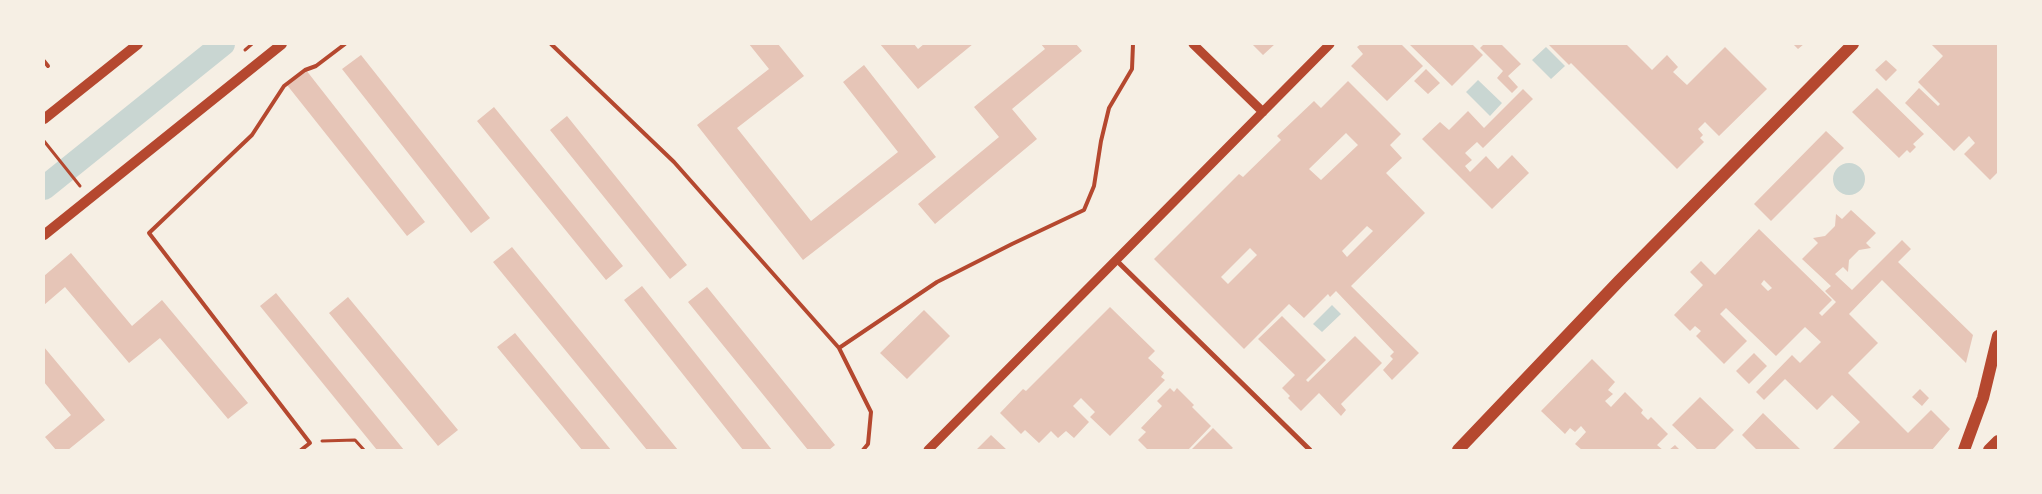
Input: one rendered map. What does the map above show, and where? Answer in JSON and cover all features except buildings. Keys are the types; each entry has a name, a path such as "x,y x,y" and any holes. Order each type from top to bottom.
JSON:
{"main road":[{"path":"44,119 138,44"},
{"path":"44,235 282,44"},
{"path":"1458,450 1619,281 1853,44"},
{"path":"1964,450 1983,398 1998,336"},
{"path":"1989,450 1998,441"}],"street":[{"path":"1193,44 1263,112"},
{"path":"928,450 1330,44"},
{"path":"1116,260 1310,450"}],"lane":[{"path":"302,450 310,443 149,233 252,135 284,86 305,70 316,66 345,44"},
{"path":"551,44 674,162 838,348 871,412 868,444 863,450"},
{"path":"838,348 937,282 1084,210 1094,186 1101,141 1109,108 1132,69 1133,44"},
{"path":"44,60 48,66"}],"path":[{"path":"44,141 71,174"},
{"path":"310,443 335,439 355,440 364,450"}],"shaded area":[{"path":"1546,47 1565,66 1551,79 1532,60"},
{"path":"1478,80 1502,103 1490,116 1466,92"},
{"path":"1849,163 1861,167 1865,179 1861,191 1849,195 1837,191 1833,179 1837,167"},
{"path":"1332,305 1341,314 1322,332 1313,324"}],"waterway":[{"path":"44,188 223,44"}]}
